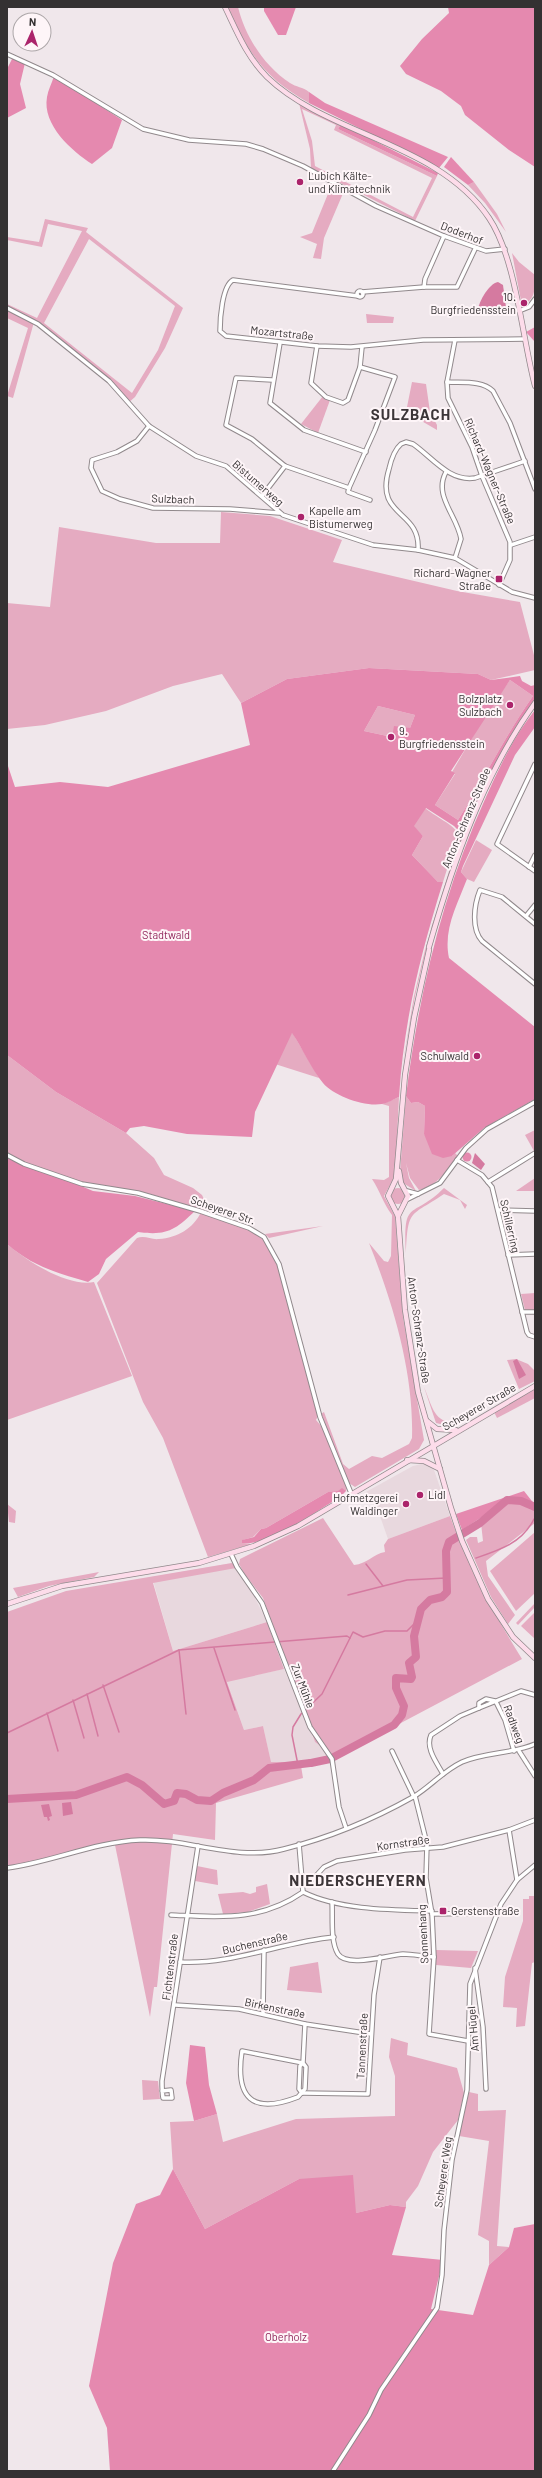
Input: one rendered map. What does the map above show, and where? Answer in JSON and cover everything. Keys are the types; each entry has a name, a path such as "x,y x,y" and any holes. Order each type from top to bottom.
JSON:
{"main road":[{"path":"225,7 248,54 274,83 321,112 414,157 455,181 480,205 490,219 505,249 535,386"},
{"name":"Anton-Schranz-Straße","path":"535,703 518,727 500,759 466,836 429,949 407,1060 398,1167 394,1187 388,1194 398,1216 408,1337 425,1418 462,1541 494,1610 514,1637 535,1658"},
{"name":"Anton-Schranz-Straße","path":"398,1167 408,1199"},
{"path":"394,1187 405,1189"},
{"path":"398,1216 408,1199"},
{"path":"392,1204 398,1206 404,1205"},
{"name":"Scheyerer Straße","path":"7,1604 62,1586 173,1568 231,1554 281,1534 535,1386"},
{"path":"425,1418 437,1429 460,1429"},
{"path":"407,1460 424,1461 440,1469"}],"street":[{"name":"Doderhof","path":"7,54 53,75 143,129 179,138 246,144 270,151 309,168 365,200 444,236 475,248 493,252 505,249"},
{"path":"424,287 425,279 444,236"},
{"name":"Mozartstraße","path":"475,248 459,286 455,288 424,287 362,292 362,297 237,280 231,282 221,312 220,331 222,335 280,343 317,346 362,347 423,340 524,339"},
{"path":"519,311 529,307 535,299"},
{"name":"Bistumerweg","path":"7,308 38,324 109,381 149,426 196,456 226,466 262,496 279,513 301,522 373,545 418,550 455,558 512,592 535,598"},
{"name":"Richard-Wagner-Straße","path":"455,340 447,382 448,398 467,434 482,476 511,545"},
{"path":"280,343 272,380 270,403 311,434 366,452"},
{"path":"317,346 311,383 329,398 343,403 346,401 360,367 362,347"},
{"path":"360,367 395,377 366,452 348,492 370,500"},
{"path":"272,380 236,378 226,425 252,439 285,466 349,488"},
{"path":"447,382 474,383 489,388 510,423 535,489"},
{"name":"Sulzbach","path":"149,426 137,441 117,452 92,460 91,468 102,491 139,505 153,508 230,509 279,513"},
{"path":"418,550 418,538 413,527 394,509 387,499 385,487 390,464 398,446 403,442 409,442 446,472 467,479 482,476 525,461"},
{"path":"262,496 285,466"},
{"path":"446,472 442,482 443,495 461,539 455,558"},
{"path":"499,585 508,565 511,545 535,537"},
{"path":"535,764 497,844 535,871"},
{"path":"529,867 535,855"},
{"path":"535,924 502,897 480,890 476,910 477,935 482,941 535,984"},
{"path":"526,916 535,905"},
{"path":"408,1199 440,1183 471,1143 487,1130 535,1102"},
{"path":"488,1182 535,1153"},
{"name":"Scheyerer Str.","path":"7,1155 24,1164 82,1184 138,1193 200,1211 250,1228 264,1237 279,1264 320,1417 351,1494"},
{"name":"Schillerring","path":"457,1160 478,1172 488,1182 498,1210 528,1335 535,1335"},
{"path":"405,1189 420,1194"},
{"path":"498,1210 535,1211"},
{"path":"508,1255 535,1254"},
{"path":"522,1312 535,1312"},
{"name":"Zur Mühle","path":"231,1554 237,1567 259,1598 305,1716 316,1738 331,1755 334,1763 339,1807 346,1828"},
{"path":"443,1774 429,1745 431,1735 460,1716 479,1708 479,1703 485,1700 496,1701 521,1691 535,1695"},
{"name":"Radlweg","path":"496,1701 505,1720 514,1751"},
{"path":"7,1868 119,1842 172,1841 198,1846 256,1852 284,1850 346,1828 414,1796 443,1774 468,1760 519,1751 535,1744"},
{"name":"Sonnenhang","path":"392,1751 414,1796 427,1848 426,1874 432,1913 434,1957 429,2034 468,2041"},
{"path":"519,1751 535,1776"},
{"name":"Kornstraße","path":"303,1882 313,1879 324,1867 337,1861 443,1847 510,1830 535,1820"},
{"path":"510,1830 517,1880"},
{"path":"299,1844 303,1892"},
{"name":"Fichtenstraße","path":"162,2091 186,1916 198,1846"},
{"name":"Scheyerer Weg","path":"333,2471 369,2415 381,2390 437,2308 442,2275 444,2230 454,2148 467,2090 469,1990 475,1968 496,1913 517,1880 535,1865"},
{"path":"171,1915 212,1918 243,1916 266,1910 303,1892 332,1902 382,1910 432,1913 496,1913"},
{"path":"332,1902 334,1937 337,1952 344,1959 350,1960 410,1954 434,1957"},
{"name":"Buchenstraße","path":"180,1962 219,1960 311,1939 334,1937"},
{"path":"263,2014 264,1950"},
{"name":"Tannenstraße","path":"302,2093 368,2094 374,1995 380,1957"},
{"name":"Am Hügel","path":"475,1968 484,2027 486,2089"},
{"name":"Birkenstraße","path":"175,2005 214,2006 263,2014 305,2024 371,2034"},
{"path":"302,2093 299,2089 300,2066 303,2063 305,2024"},
{"path":"242,2050 303,2063 306,2067 305,2089 297,2098 268,2104 252,2101 244,2089 240,2064 242,2050"}],"shaded area":[{"path":"228,7 238,7 245,29 257,50 281,76 290,83 309,92 309,103 293,94 280,84 259,63 243,38"},
{"path":"299,103 341,124 338,129 437,176 415,221 311,168 310,149","holes":["302,109 336,125 334,130 432,178 413,217 315,166 312,141"]},
{"path":"474,182 497,214 506,232 485,203 468,185"},
{"path":"332,184 344,191 324,238 321,259 313,258 317,244 300,237 312,233"},
{"path":"45,219 88,228 86,232 183,308 165,348 135,397 128,403 114,386 34,322 13,398 7,396 28,328 7,318 7,304 37,318 82,231 48,224 42,247 7,240 7,237 39,242","holes":["89,239 175,306 158,350 132,393 44,323"]},
{"path":"512,253 519,262 535,275 534,293 530,300 522,306"},
{"path":"498,282 503,285 507,315 478,314 479,305 487,290 494,283"},
{"path":"366,314 394,317 393,323 367,323"},
{"path":"412,382 426,384 430,412 437,425 437,430 406,412"},
{"path":"323,396 330,400 318,433 301,424"},
{"path":"221,512 270,516 342,540 333,562 457,591 520,602 535,659 535,670 491,680 478,674 369,668 287,679 241,703 222,674 173,686 106,711 45,725 7,729 7,603 50,607 59,527 156,543 220,543"},
{"path":"510,680 533,696 513,726 458,820 435,805 455,774 452,772 486,714"},
{"path":"378,706 415,715 410,728 392,737 364,731"},
{"path":"425,808 449,824 458,834 443,882 438,882 412,855 423,836 413,826"},
{"path":"460,835 463,835 437,910"},
{"path":"476,840 492,850 474,882 467,879 461,872"},
{"path":"430,934 415,996 402,1069 414,996"},
{"path":"292,1032 319,1078 275,1064"},
{"path":"7,1055 56,1092 126,1133 154,1158 164,1175 193,1188 202,1195 210,1212 150,1194 98,1188 24,1164 7,1155"},
{"path":"406,1096 411,1103 418,1102 425,1106 424,1134 452,1156 455,1153 458,1156 437,1181 426,1188 419,1190 410,1178 406,1163 409,1178 416,1191 403,1183 400,1172"},
{"path":"399,1097 395,1176 384,1196 395,1216 403,1317 424,1440 419,1449 355,1487 349,1483 321,1414 324,1412 343,1464 349,1469 372,1456 382,1458 409,1444 412,1438 412,1413 406,1364 394,1314 369,1243 384,1261 388,1262 391,1256 392,1215 372,1179 384,1180 389,1177 389,1106 382,1104"},
{"path":"535,1130 535,1150 534,1151 525,1135"},
{"path":"475,1153 485,1164 481,1170 472,1163"},
{"path":"535,1178 535,1191 516,1191"},
{"path":"398,1188 404,1190 406,1196 404,1202 398,1204 392,1202 390,1196 392,1190"},
{"path":"444,1188 467,1205 465,1209 460,1200 444,1194 418,1211 413,1215 408,1228 406,1253 405,1235 408,1216"},
{"path":"201,1212 234,1222 257,1233 263,1238 270,1249 278,1269 294,1321 318,1416 316,1420 322,1427 347,1487 346,1491 328,1492 266,1528 261,1529 253,1537 243,1540 242,1543 252,1544 208,1557 163,1438 143,1402 97,1283 137,1238 143,1237 159,1239 172,1237 184,1231 194,1223"},
{"path":"323,1226 269,1238 265,1234"},
{"path":"7,1244 36,1265 60,1277 72,1281 94,1282 132,1376 7,1420"},
{"path":"535,1293 535,1310 525,1310 521,1294"},
{"path":"516,1359 528,1364 535,1371 535,1381 519,1389 507,1360"},
{"path":"517,1359 526,1375 519,1379 513,1361"},
{"path":"424,1387 435,1413 439,1417 450,1422 458,1421 449,1426 436,1423"},
{"path":"535,1388 535,1398 497,1418 494,1412"},
{"path":"426,1463 434,1470 450,1516 388,1539 373,1496 364,1493 413,1466"},
{"path":"514,1500 535,1509 535,1523 486,1561 488,1576 515,1615 508,1624 491,1597 466,1540 470,1537 477,1537 478,1543 483,1541 481,1523 506,1502"},
{"path":"7,1504 16,1511 15,1523 9,1522"},
{"path":"450,1516 457,1535 482,1589 522,1659 331,1760 326,1750 315,1742 263,1598 244,1573 239,1564 240,1559 323,1518 354,1565 359,1564 385,1552 384,1545 388,1539"},
{"path":"535,1532 535,1593 516,1611 490,1571"},
{"path":"232,1563 251,1590 267,1622 173,1651 152,1577"},
{"path":"232,1563 236,1568 153,1583 173,1651 267,1622 284,1669 227,1682 244,1730 263,1726 271,1762 292,1762 301,1766 303,1778 216,1803 215,1840 173,1834 157,1987 154,1987 150,2017 115,1845 80,1850 7,1868 7,1612 66,1591"},
{"path":"99,1572 94,1577 49,1586 18,1597 13,1588"},
{"path":"535,1603 535,1607 518,1625 516,1623"},
{"path":"535,1612 535,1639 521,1626"},
{"path":"284,1669 315,1742 326,1750 331,1760 301,1766 292,1762 271,1763 263,1726 244,1730 227,1681"},
{"path":"71,1802 73,1814 63,1816 62,1803"},
{"path":"49,1804 52,1816 49,1817 50,1820 48,1821 47,1817 44,1817 41,1805"},
{"path":"197,1866 217,1870 218,1885 195,1881"},
{"path":"267,1884 270,1904 248,1912 223,1914 218,1894 243,1892 250,1894 256,1892 256,1887"},
{"path":"529,1896 535,1896 535,1962 532,1963 525,2026 516,2027 517,2008 503,2007 505,1977 523,1921 523,1899 529,1899"},
{"path":"436,1950 478,1951 471,1968 436,1965"},
{"path":"318,1962 322,1993 287,1990 290,1967"},
{"path":"391,2038 408,2043 407,2055 457,2068 464,2093 458,2120 433,2152 418,2186 406,2202 406,2207 390,2205 356,2213 299,2179 205,2229 173,2169 170,2122 194,2121 217,2114 223,2142 296,2119 395,2116 395,2076 389,2057"},
{"path":"142,2080 158,2081 160,2099 143,2100"},
{"path":"469,2092 478,2094 478,2111 506,2110 497,2246 509,2247 489,2265 489,2241 478,2235 489,2141 459,2136"}],"green space":[{"path":"264,7 296,7 286,35 278,35 264,11"},
{"path":"448,7 535,7 535,167 509,150 465,115 461,106 441,91 406,74 400,66 422,39 449,13"},
{"path":"13,57 25,63 20,84 26,108 7,118 7,69"},
{"path":"54,76 122,120 112,148 92,164 76,152 60,136 49,117 47,97"},
{"path":"309,92 325,103 448,157 439,168 309,103"},
{"path":"341,124 438,173 437,176 338,129"},
{"path":"451,157 474,182 468,185 444,167"},
{"path":"535,327 535,342 526,332"},
{"name":"Stadtwald","path":"369,668 478,674 491,680 520,676 522,681 531,686 535,685 535,700 504,748 463,835 454,826 426,808 414,826 423,836 412,855 438,882 443,882 414,988 401,1069 399,1097 389,1102 367,1104 350,1100 334,1092 318,1077 292,1033 255,1112 252,1137 187,1134 144,1126 130,1128 126,1133 56,1092 7,1055 7,763 15,787 60,782 108,787 250,745 241,703 287,679","holes":["510,680 533,696 513,726 458,820 435,805 455,773 451,771","378,706 415,715 410,728 394,726 392,737 364,731"]},
{"path":"535,710 535,727 515,755 463,866 461,872 467,879 455,908 449,928 448,948 449,958 535,1027 535,1099 484,1128 452,1156 443,1158 432,1154 424,1134 425,1106 418,1102 411,1103 406,1096 418,1019 435,943 457,869 491,785 520,730"},
{"path":"467,1152 472,1157 467,1162 462,1157"},
{"path":"7,1155 93,1191 135,1196 195,1211 182,1223 170,1230 156,1233 138,1232 106,1259 99,1274 88,1282 77,1279 55,1272 35,1263 16,1252 7,1244"},
{"path":"342,1488 346,1491 340,1497 292,1527 265,1539 242,1543 242,1540 254,1537 261,1529 266,1528 328,1492 338,1491"},
{"path":"524,1491 535,1505 519,1499 509,1499 462,1530 456,1514"},
{"path":"190,2045 205,2047 209,2085 217,2114 194,2121 186,2083"},
{"name":"Oberholz","path":"173,2169 205,2229 299,2179 353,2175 356,2213 390,2205 406,2207 392,2255 443,2260 431,2309 473,2315 489,2265 509,2247 514,2228 535,2224 535,2470 110,2471 107,2428 89,2386 113,2263 136,2204 160,2195"}],"waterway":[{"path":"311,1763 330,1759 394,1725 402,1715 404,1706 396,1688 396,1678 411,1679 412,1677 409,1663 416,1657 414,1636 421,1609 430,1600 442,1597 447,1592 446,1551 449,1542 480,1523 507,1500 521,1501 535,1507"},
{"path":"476,1558 494,1552 517,1540 534,1519"},
{"path":"366,1564 383,1586"},
{"path":"348,1595 407,1580 446,1578"},
{"path":"298,1765 292,1735 293,1727 301,1714 322,1694 353,1632 363,1637 385,1631 407,1631 417,1621"},
{"path":"7,1733 179,1650 347,1636 350,1638"},
{"path":"214,1648 235,1710"},
{"path":"179,1650 186,1714"},
{"path":"103,1685 119,1732"},
{"path":"87,1694 98,1736"},
{"path":"73,1700 84,1738"},
{"path":"47,1713 58,1751"},
{"path":"7,1799 76,1795 127,1777 142,1785 164,1804 174,1801 177,1793 186,1794 197,1800 211,1801 223,1793 254,1780 269,1768 310,1763"}],"place":[{"name":"Lubich Kälte- und Klimatechnik","path":"300,182"},
{"name":"10. Burgfriedensstein","path":"524,303"},
{"name":"Kapelle am Bistumerweg","path":"301,517"},
{"name":"Richard-Wagner Straße","path":"499,579"},
{"name":"Bolzplatz Sulzbach","path":"510,705"},
{"name":"9. Burgfriedensstein","path":"391,737"},
{"name":"Schulwald","path":"477,1056"},
{"name":"Lidl","path":"420,1495"},
{"name":"Hofmetzgerei Waldinger","path":"406,1504"},
{"name":"Gerstenstraße","path":"443,1911"}],"district":[{"name":"SULZBACH","path":"411,415"},
{"name":"NIEDERSCHEYERN","path":"358,1881"}]}
